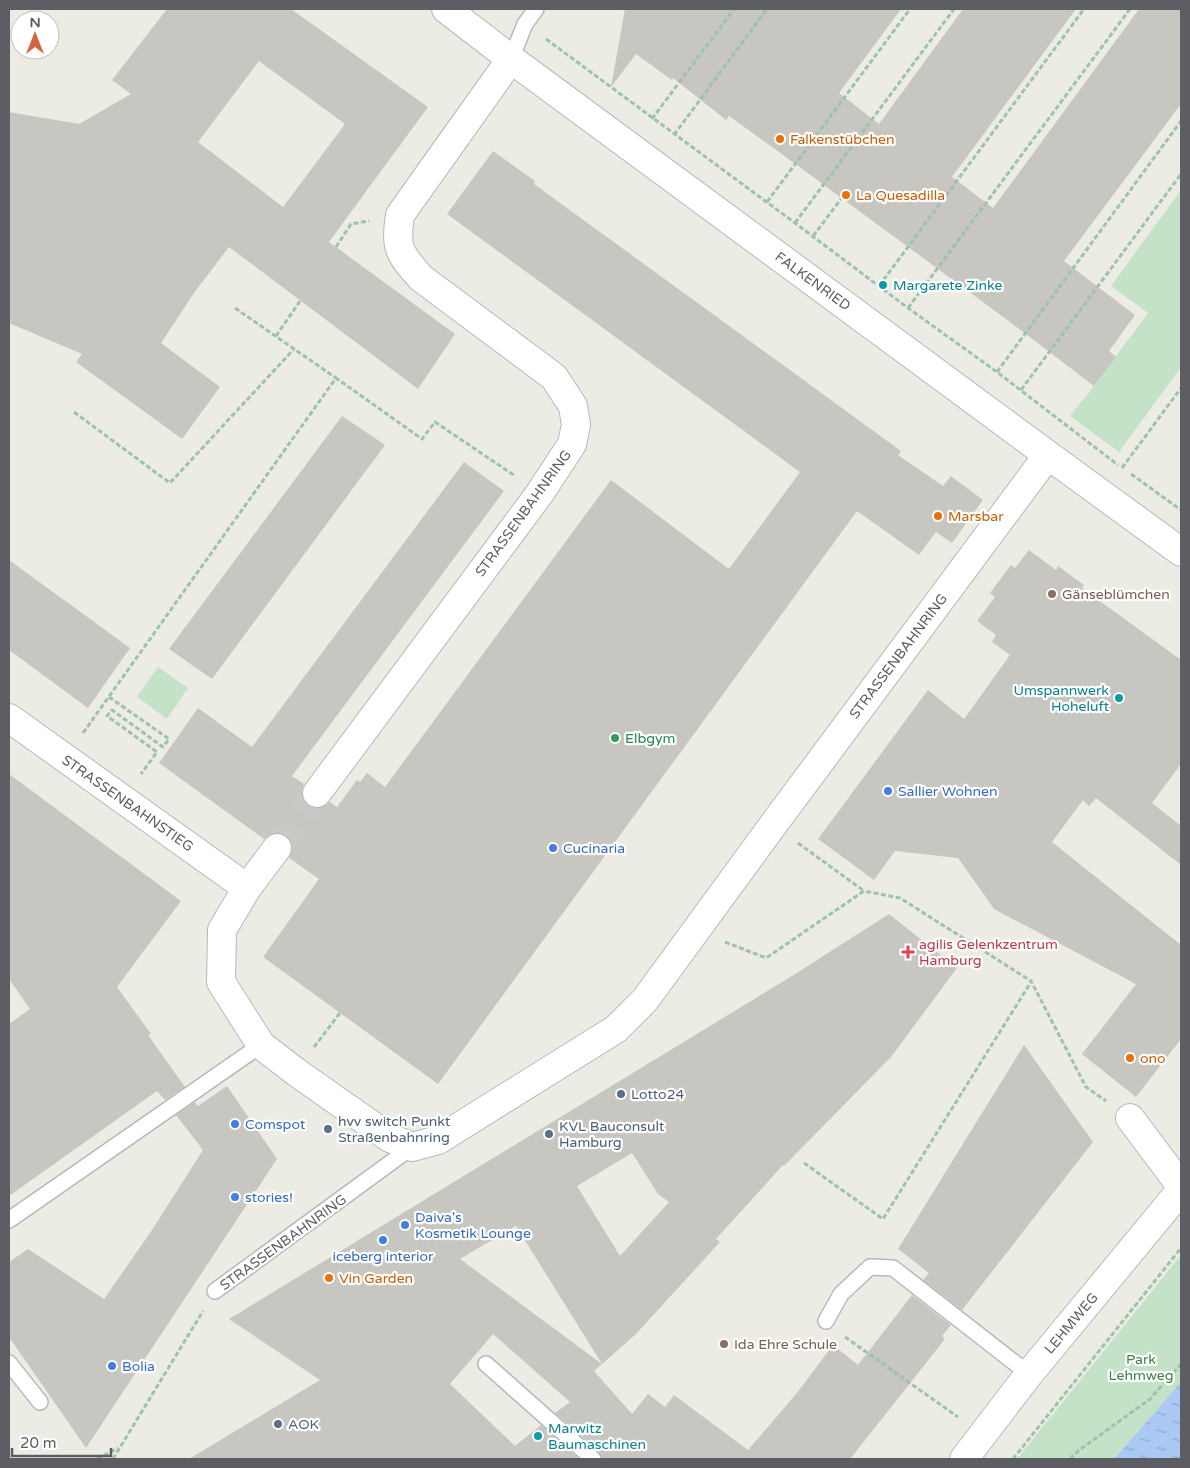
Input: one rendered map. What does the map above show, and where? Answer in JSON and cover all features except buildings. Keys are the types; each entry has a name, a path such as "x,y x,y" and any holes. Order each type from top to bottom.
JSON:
{"street":[{"name":"FALKENRIED","path":"446,9 511,59 1181,552"},
{"path":"400,216 511,59"},
{"name":"STRASSENBAHNRING","path":"317,793 540,492 572,444 576,426 573,406 554,376 421,278 402,257 397,236 400,216"},
{"name":"STRASSENBAHNRING","path":"412,1147 438,1140 616,1029 645,1000 1048,455"},
{"name":"STRASSENBAHNSTIEG","path":"9,718 247,888"},
{"path":"277,848 247,888 222,930 221,982 261,1045 390,1138 412,1147"},
{"path":"1130,1118 1181,1186"},
{"name":"LEHMWEG","path":"964,1459 1028,1374 1181,1190"}],"lane":[{"path":"511,59 525,24 536,9"},
{"path":"9,1220 261,1045"},
{"name":"STRASSENBAHNRING","path":"216,1291 412,1147"},
{"path":"826,1321 841,1294 870,1267 893,1268 1028,1374"},
{"path":"9,1363 40,1402"},
{"path":"486,1364 592,1459"}],"path":[{"path":"652,119 734,9"},
{"path":"674,135 767,9"},
{"path":"767,202 910,9"},
{"path":"795,223 954,9"},
{"path":"879,286 1084,9"},
{"path":"908,308 1130,9"},
{"path":"525,24 1181,510"},
{"path":"997,372 1181,121"},
{"path":"1021,390 1181,174"},
{"path":"813,236 841,199"},
{"path":"336,247 351,224 400,216"},
{"path":"276,336 300,301"},
{"path":"235,308 422,439 435,422 540,492"},
{"path":"74,412 170,483 294,349"},
{"path":"95,717 336,378"},
{"path":"1122,468 1181,388"},
{"path":"110,696 169,739 164,747 112,710 107,716 157,752 123,799"},
{"path":"773,825 864,891 900,898 1031,981 1086,1088"},
{"path":"696,931 766,958 864,891"},
{"path":"804,1163 883,1219 1031,981"},
{"path":"296,1072 340,1013"},
{"path":"1013,1459 1181,1248"},
{"name":"STRASSENBAHNRING","path":"113,1459 216,1291"},
{"path":"826,1321 847,1339 983,1434"},
{"path":"1070,1459 1078,1451 1150,1399 1181,1364"},
{"path":"97,1459 121,1446"}],"green space":[{"path":"1181,190 1181,367 1119,452 1070,416 1148,313 1111,286"},
{"path":"158,667 188,688 167,719 137,697"},
{"name":"Park Lehmweg","path":"1181,1255 1181,1382 1114,1459 1017,1459"}],"water":[{"path":"1181,1382 1181,1459 1114,1459"}],"tunnel":[{"path":"277,848 317,793"}],"place":[{"name":"Falkenstübchen","path":"780,139"},
{"name":"La Quesadilla","path":"846,195"},
{"name":"Margarete Zinke","path":"883,285"},
{"name":"Marsbar","path":"938,516"},
{"name":"Gänseblümchen","path":"1052,594"},
{"name":"Umspannwerk Hoheluft","path":"1119,698"},
{"name":"Elbgym","path":"615,738"},
{"name":"Sallier Wohnen","path":"888,791"},
{"name":"Cucinaria","path":"553,848"},
{"name":"agilis Gelenkzentrum Hamburg","path":"908,952"},
{"name":"ono","path":"1130,1058"},
{"name":"Lotto24","path":"621,1094"},
{"name":"Comspot","path":"235,1124"},
{"name":"hvv switch Punkt Straßenbahnring","path":"328,1129"},
{"name":"KVL Bauconsult Hamburg","path":"549,1134"},
{"name":"stories!","path":"235,1197"},
{"name":"Daiva's Kosmetik Lounge","path":"405,1225"},
{"name":"iceberg interior","path":"383,1240"},
{"name":"Vin Garden","path":"329,1278"},
{"name":"Ida Ehre Schule","path":"724,1344"},
{"name":"Bolia","path":"112,1366"},
{"name":"AOK","path":"278,1424"},
{"name":"Marwitz Baumaschinen","path":"538,1436"}]}
